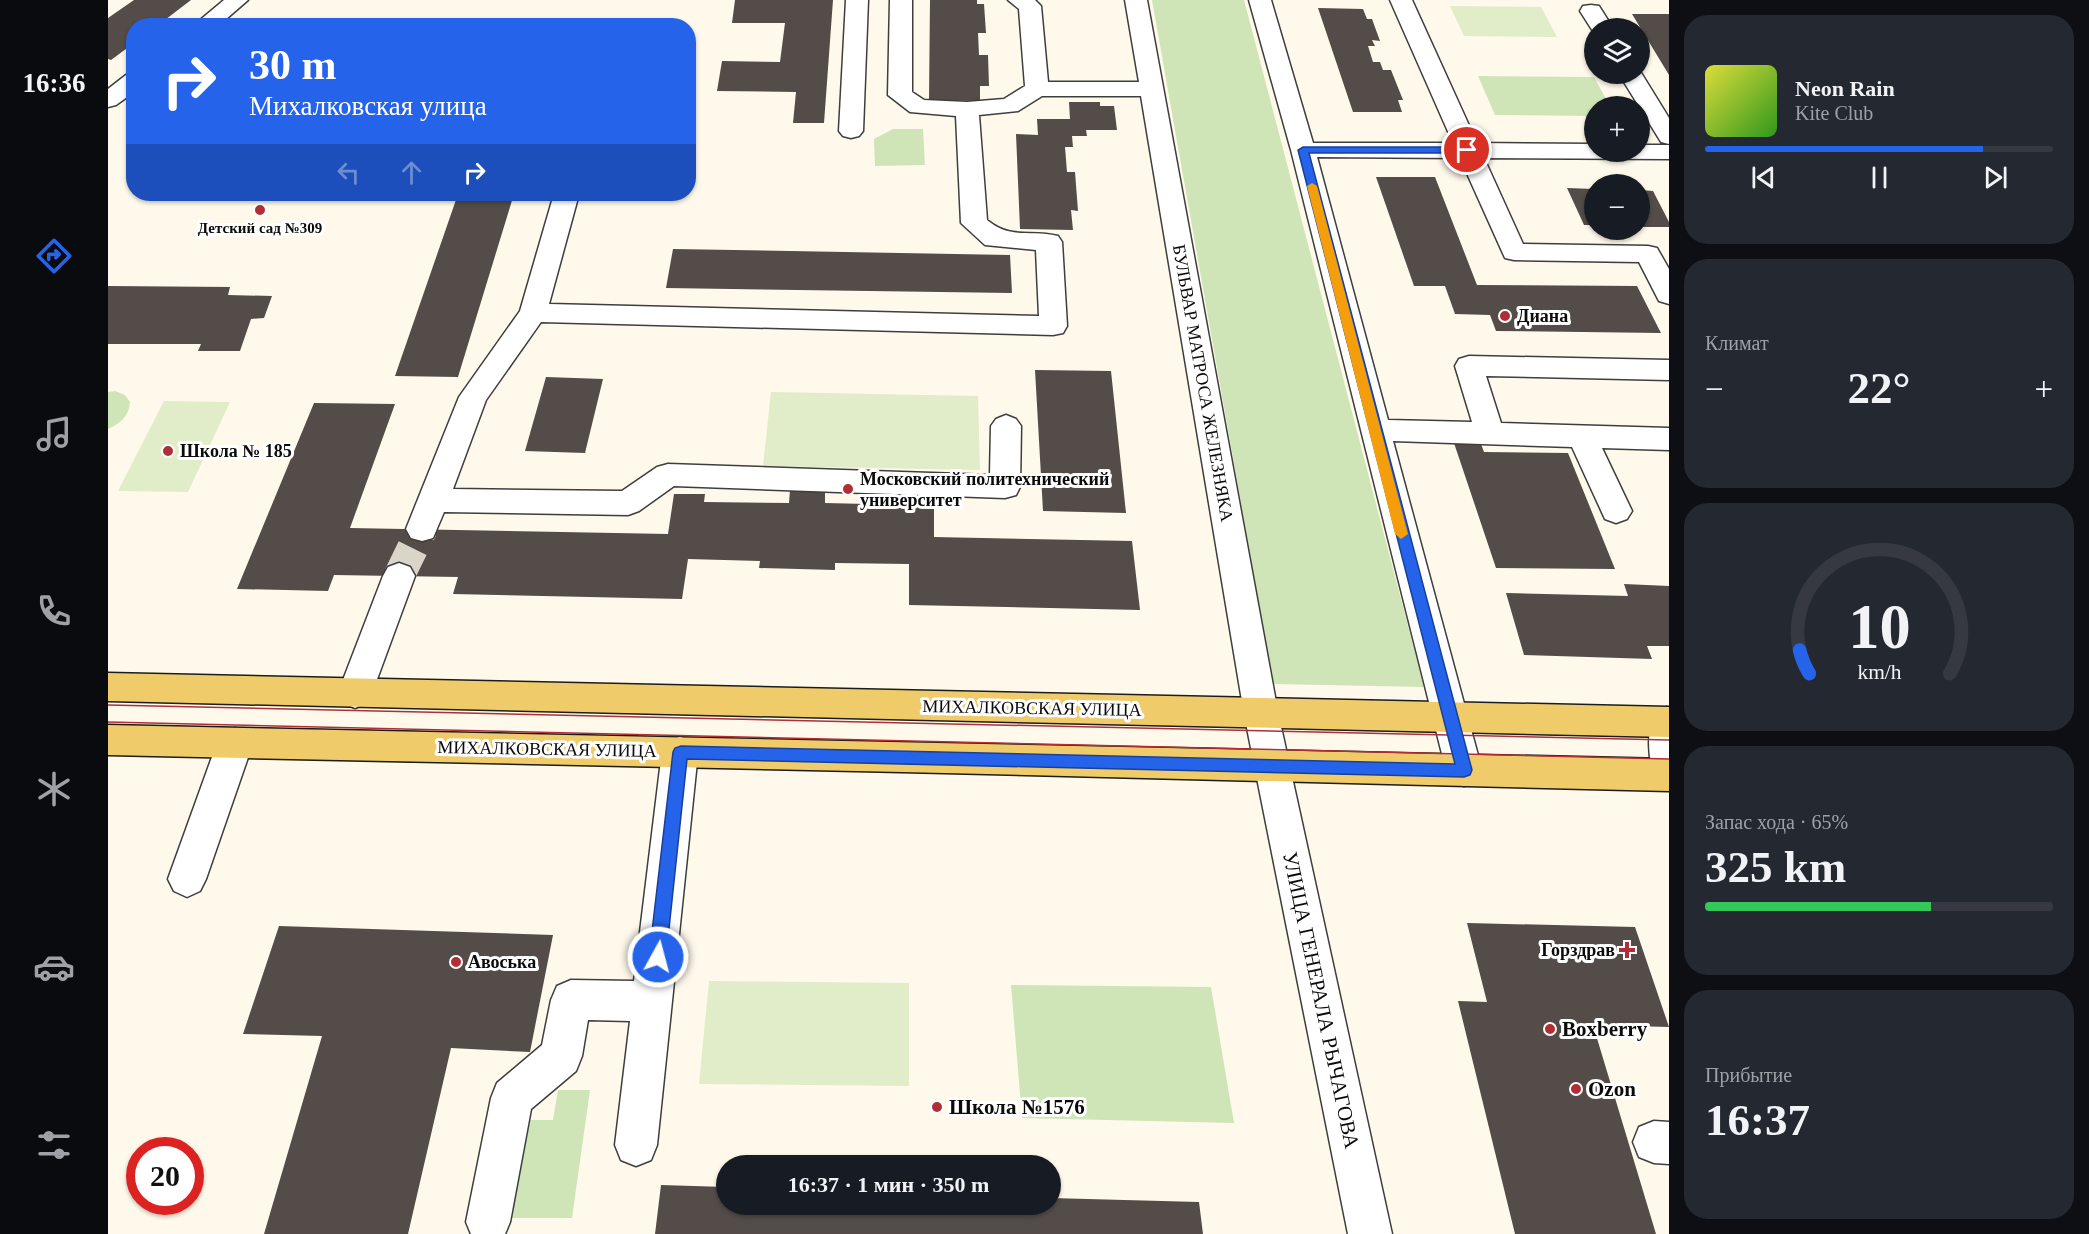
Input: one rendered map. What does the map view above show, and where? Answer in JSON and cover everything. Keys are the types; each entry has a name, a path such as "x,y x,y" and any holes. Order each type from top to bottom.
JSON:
{"main road":[{"name":"МИХАЛКОВСКАЯ УЛИЦА","path":"108,687 1668,722"},
{"name":"МИХАЛКОВСКАЯ УЛИЦА","path":"108,740 1271,765 1669,776"}],"street":[{"path":"214,18 237,0"},
{"path":"851,131 857,0"},
{"path":"901,0 900,95 918,106 967,109 1010,106 1037,89 1152,89"},
{"path":"1019,0 1030,6 1037,89"},
{"name":"БУЛЬВАР МАТРОСА ЖЕЛЕЗНЯКА","path":"1136,0 1271,765"},
{"path":"1260,0 1303,150 1464,770"},
{"path":"1401,0 1514,252 1648,254 1669,295"},
{"path":"1636,84 1669,137"},
{"path":"108,100 126,86"},
{"path":"532,313 1053,326 1050,242 994,239 974,223 967,109"},
{"path":"1303,150 1584,152"},
{"path":"1650,152 1669,152"},
{"path":"422,530 473,397 532,313 564,201"},
{"path":"1490,434 1469,366 1669,370"},
{"path":"433,500 628,503 668,475 1005,488 1006,426"},
{"path":"1374,430 1669,439"},
{"path":"1582,437 1616,511"},
{"path":"355,693 399,576"},
{"path":"1668,722 1669,769"},
{"path":"187,879 235,742"},
{"path":"636,1145 681,752"},
{"name":"УЛИЦА ГЕНЕРАЛА РЫЧАГОВА","path":"1271,765 1370,1234"},
{"path":"488,1222 512,1098 561,1056 571,1000 652,1001"}],"green space":[{"path":"1152,0 1244,0 1424,687 1273,684"},
{"path":"1450,6 1541,7 1557,37 1464,36"},
{"path":"1478,76 1584,77 1584,84 1598,84 1604,96 1584,96 1584,116 1495,115"},
{"path":"893,129 923,129 925,165 875,166 874,139"},
{"path":"115,391 125,395 130,402 123,418 108,429 108,392"},
{"path":"771,392 978,396 980,470 763,466"},
{"path":"164,401 230,402 188,492 118,491"},
{"path":"709,981 909,983 909,1086 699,1084"},
{"path":"1011,985 1211,987 1234,1123 1022,1118"},
{"path":"558,1090 590,1090 572,1218 512,1218 528,1120 553,1120"}],"building":[{"path":"134,0 191,0 167,18 126,18 126,49 111,60 108,59 108,18"},
{"path":"735,0 833,0 824,123 793,123 796,92 717,91 722,61 780,62 785,23 732,23"},
{"path":"930,0 977,0 977,4 984,4 986,33 978,33 979,55 988,55 989,86 980,86 980,101 929,100"},
{"path":"1318,8 1363,9 1367,19 1372,19 1380,41 1372,40 1375,46 1368,46 1373,62 1380,62 1383,70 1391,70 1403,100 1398,100 1402,112 1353,112"},
{"path":"1632,14 1669,14 1669,75 1650,44 1650,18 1634,18"},
{"path":"1069,102 1100,102 1100,106 1114,106 1117,130 1086,130 1087,136 1072,136 1073,147 1065,147 1067,172 1075,172 1078,211 1071,210 1073,230 1020,229 1016,134 1038,135 1037,119 1070,119"},
{"path":"1376,177 1435,177 1477,285 1637,286 1661,333 1496,331 1490,315 1455,314 1445,286 1414,286"},
{"path":"1567,188 1584,189 1584,225"},
{"path":"1650,191 1653,191 1669,222 1669,227 1650,227"},
{"path":"456,201 512,201 458,377 395,376"},
{"path":"673,249 1010,255 1012,293 666,288"},
{"path":"108,286 230,287 228,295 272,296 264,318 251,319 240,351 198,351 201,344 108,344"},
{"path":"1035,370 1111,371 1126,513 1043,511"},
{"path":"546,377 603,379 585,453 525,451"},
{"path":"314,403 395,404 350,528 668,534 674,494 705,494 704,502 789,503 790,490 825,491 825,503 909,505 909,497 934,497 934,537 1132,541 1140,610 909,605 909,564 835,563 835,570 759,568 760,561 688,559 682,599 453,594 458,577 334,575 328,591 237,589"},
{"path":"1454,443 1481,444 1484,452 1568,453 1615,569 1496,568"},
{"path":"1624,584 1669,586 1669,646 1647,646 1652,659 1524,655 1506,593 1628,596"},
{"path":"1467,923 1635,927 1669,1027 1593,1025 1656,1234 1515,1234 1458,1001 1487,1002"},
{"path":"279,926 553,935 530,1052 451,1048 408,1234 264,1234 322,1036 243,1034"},
{"path":"661,1185 716,1187 716,1215 1061,1215 1061,1198 1199,1202 1203,1234 655,1234"}],"tunnel":[{"path":"399,576 422,529"}],"tram line":[{"path":"108,705 1669,740"},
{"path":"108,722 1669,759"}],"slow traffic":[{"path":"1312,186 1401,534"}],"place":[{"name":"Детский сад №309","path":"260,210"},
{"name":"Диана","path":"1505,316"},
{"name":"Школа № 185","path":"168,451"},
{"name":"Московский политехнический университет","path":"848,489"},
{"name":"Горздрав","path":"1627,950"},
{"name":"Авоська","path":"456,962"},
{"name":"Boxberry","path":"1550,1029"},
{"name":"Ozon","path":"1576,1089"},
{"name":"Школа №1576","path":"937,1107"}],"route":[{"path":"658,957 681,752 1464,770 1379,451 1303,150 1350,152 1467,150"}]}
